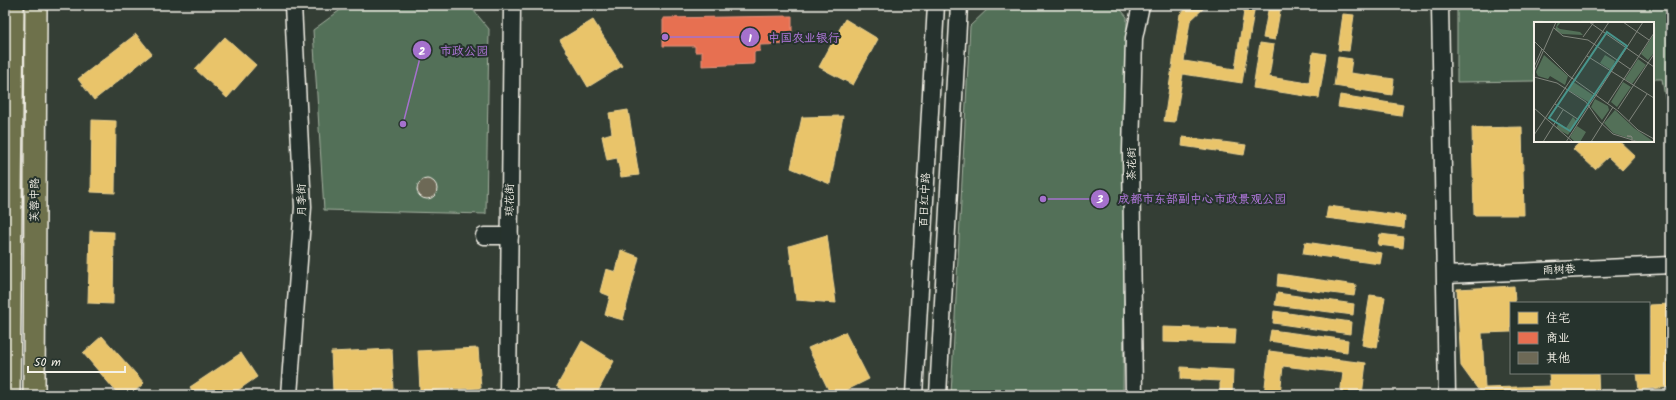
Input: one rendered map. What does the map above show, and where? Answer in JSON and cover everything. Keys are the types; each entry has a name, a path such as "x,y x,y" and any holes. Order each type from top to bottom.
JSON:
{"main road":[{"path":"9,395 13,5"},
{"name":"芙蓉中路","path":"34,395 36,5"}],"street":[{"name":"月季街","path":"290,395 303,207 293,5"},
{"name":"琼花街","path":"508,395 512,5"},
{"name":"百日红中路","path":"914,395 936,5"},
{"path":"938,395 959,5"},
{"name":"茶花街","path":"1134,395 1131,143 1134,38 1141,5"},
{"path":"1440,5 1447,395"},
{"path":"484,236 510,236"},
{"name":"雨树巷","path":"1446,275 1671,265"}],"green space":[{"path":"401,5 469,5 489,29 486,214 324,210 313,30 343,8"},
{"path":"992,5 1117,5 1127,17 1123,395 951,395 970,26"},
{"path":"1457,5 1671,5 1671,134 1662,79 1654,79 1654,22 1534,22 1534,81 1457,82"}],"building: 住宅":[{"path":"1191,5 1207,5 1190,21 1184,61 1235,69 1245,5 1255,5 1242,83 1183,74 1175,122 1164,121 1180,14"},
{"path":"1269,5 1281,5 1275,40 1263,38"},
{"path":"1343,14 1354,15 1349,51 1338,50"},
{"path":"845,19 878,39 853,85 819,67"},
{"path":"593,20 622,66 588,87 560,40"},
{"path":"136,34 152,54 94,100 78,79"},
{"path":"225,37 256,65 227,98 195,69"},
{"path":"1260,43 1274,45 1269,77 1309,83 1313,52 1326,54 1319,98 1253,88"},
{"path":"1338,57 1352,59 1350,73 1394,79 1392,95 1334,86"},
{"path":"1340,95 1403,105 1401,116 1338,107"},
{"path":"628,110 639,175 621,177 617,158 607,160 602,136 612,133 609,113"},
{"path":"843,116 830,184 791,168 802,117"},
{"path":"92,120 116,121 115,193 91,192"},
{"path":"1522,127 1524,215 1474,215 1472,128"},
{"path":"1183,137 1246,145 1244,155 1182,146"},
{"path":"1580,142 1620,142 1635,156 1622,170 1608,157 1595,169 1573,149"},
{"path":"1328,206 1405,216 1404,228 1326,218"},
{"path":"90,231 114,232 113,304 88,303"},
{"path":"1380,234 1404,237 1403,248 1378,245"},
{"path":"827,235 836,303 796,300 789,246"},
{"path":"1305,242 1382,253 1380,264 1303,254"},
{"path":"621,250 639,257 623,320 605,315 610,296 600,292 606,269 616,272"},
{"path":"1278,274 1356,285 1354,296 1277,286"},
{"path":"1514,286 1515,302 1510,302 1510,332 1482,333 1485,388 1550,386 1549,374 1598,374 1599,395 1482,395 1461,366 1457,289"},
{"path":"1277,293 1354,304 1353,315 1275,305"},
{"path":"1370,295 1385,297 1377,348 1362,345"},
{"path":"1671,304 1671,387 1639,390 1637,374 1650,374 1650,305"},
{"path":"1274,311 1351,322 1350,334 1273,323"},
{"path":"1163,327 1236,329 1235,344 1163,342"},
{"path":"1271,330 1348,340 1347,352 1269,341"},
{"path":"845,332 869,379 837,395 831,395 808,348"},
{"path":"102,336 144,383 131,395 119,395 83,353"},
{"path":"582,341 614,361 596,395 572,395 557,386"},
{"path":"478,348 481,388 420,391 418,351"},
{"path":"392,349 394,389 333,392 331,352"},
{"path":"1269,351 1366,363 1362,395 1340,395 1343,373 1283,366 1280,395 1264,395"},
{"path":"241,353 257,377 231,395 195,395 190,387"},
{"path":"1181,367 1233,370 1232,395 1191,395 1191,391 1220,392 1220,381 1181,379"}],"building: 商业":[{"path":"792,16 792,44 760,45 760,51 754,52 754,64 702,66 702,52 695,52 695,46 663,46 663,18"}],"building: 其他":[{"path":"423,179 431,179 437,185 437,193 431,199 423,199 417,193 417,185"}],"place":[{"name":"中国农业银行","path":"665,37"},
{"name":"市政公园","path":"403,124"},
{"name":"成都市东部副中心市政景观公园","path":"1043,199"}]}
